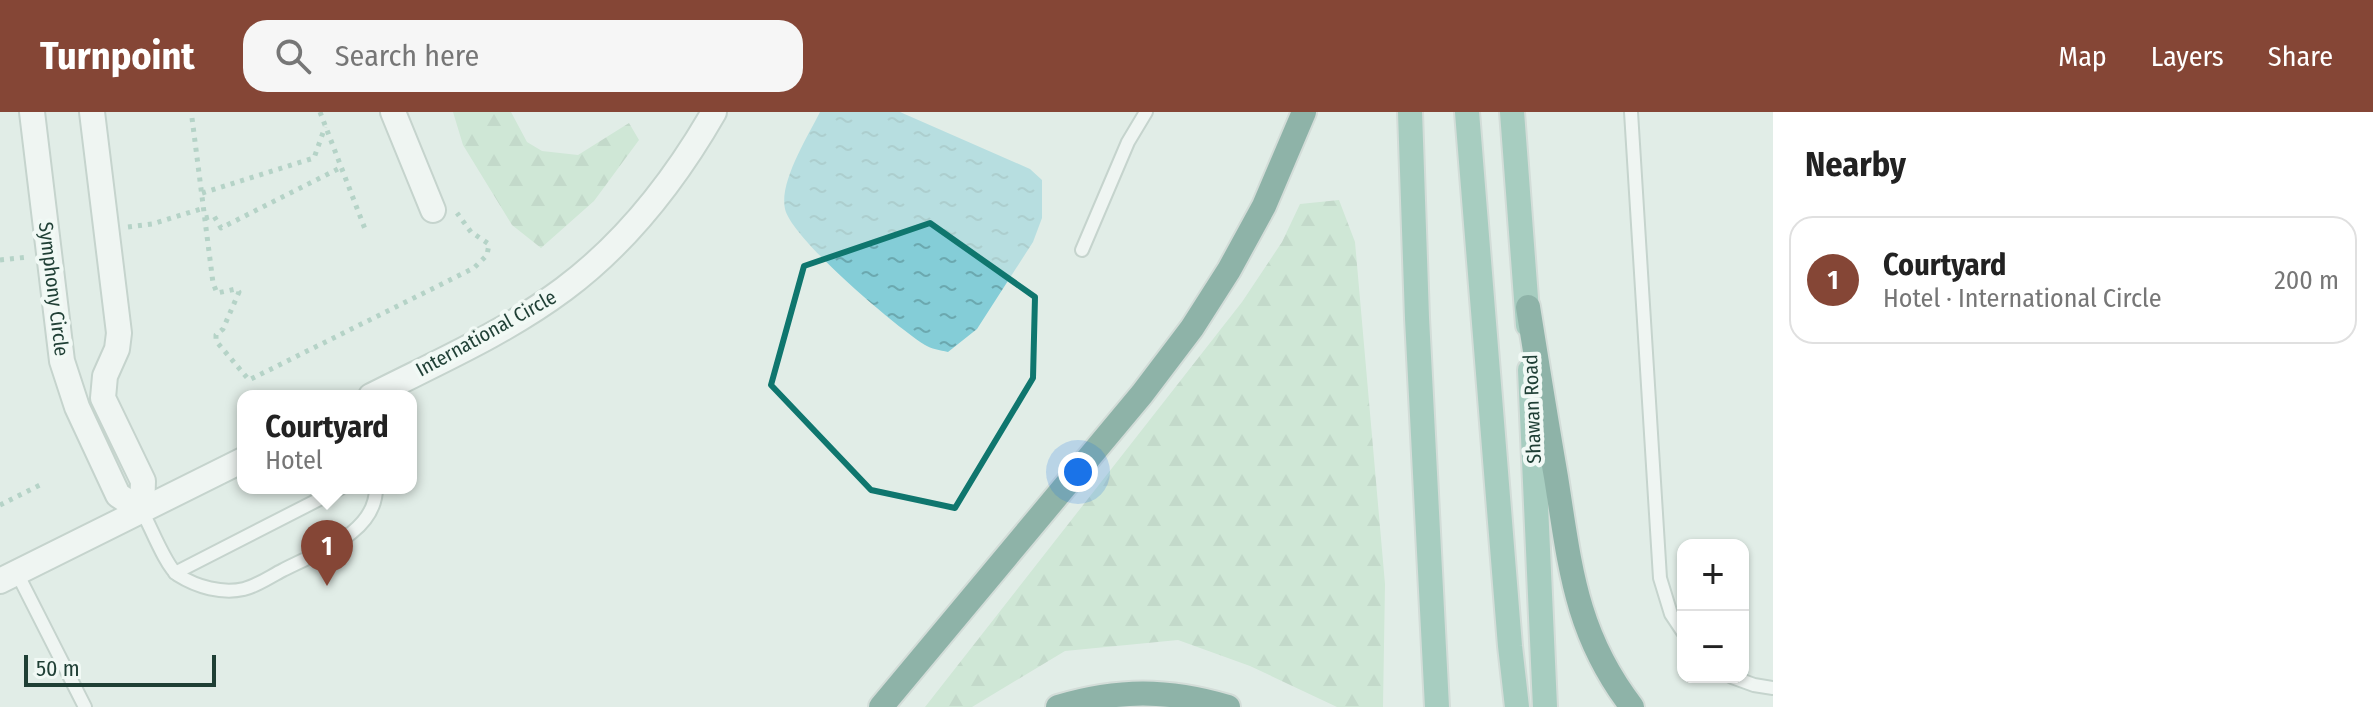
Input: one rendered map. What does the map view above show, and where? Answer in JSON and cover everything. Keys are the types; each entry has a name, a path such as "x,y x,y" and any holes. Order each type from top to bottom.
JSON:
{"highway":[{"path":"881,707 1142,394 1192,328 1264,206 1304,112"},
{"path":"1528,307 1573,584 1588,632 1610,678 1632,707"},
{"path":"1058,707 1127,692 1200,698 1228,707"}],"main road":[{"path":"1410,112 1437,707"},
{"path":"1467,112 1517,707"},
{"name":"Shawan Road","path":"1512,112 1528,307 1545,707"}],"street":[{"name":"Symphony Circle","path":"32,112 59,344 77,407 118,495 142,511"},
{"path":"92,112 119,333 117,349 105,376 103,398 143,481 142,511"},
{"path":"393,112 443,209"},
{"name":"International Circle","path":"382,390 522,317 600,260 638,222 668,183 714,112"},
{"path":"77,407 103,398"},
{"path":"8,577 237,463"}],"lane":[{"path":"1082,250 1128,142 1146,112"},
{"path":"1631,112 1660,578 1671,614 1677,623"},
{"path":"175,573 329,494"},
{"path":"142,511 175,573 201,586 224,590 245,589 347,537 366,518 376,494"},
{"path":"8,577 85,707"},
{"path":"1748,683 1773,688"}],"path":[{"path":"320,112 365,229"},
{"path":"192,118 217,293 236,289 239,292 223,329 216,335 216,341 249,380 474,268 487,255 489,244 443,209"},
{"path":"202,193 314,158 325,127"},
{"path":"205,218 214,216 221,228 340,168"},
{"path":"115,228 152,224 204,208"},
{"path":"0,260 37,255"},
{"path":"0,505 42,484"}],"highlighted area":[{"path":"930,223 1035,297 1033,378 955,508 871,490 771,385 804,266"}],"green space":[{"path":"453,112 511,112 527,142 542,151 578,155 629,123 639,140 594,201 541,248 512,225 463,145"},
{"path":"1339,200 1355,242 1385,584 1383,707 1337,707 1250,666 1178,640 1065,651 972,707 925,707 1242,302 1282,242 1300,204"}],"water":[{"path":"820,112 900,112 1030,169 1042,180 1042,218 1033,242 977,329 948,352 927,346 892,320 847,282 792,223 785,209 786,186"}],"place":[{"name":"Courtyard","path":"327,586"}]}
